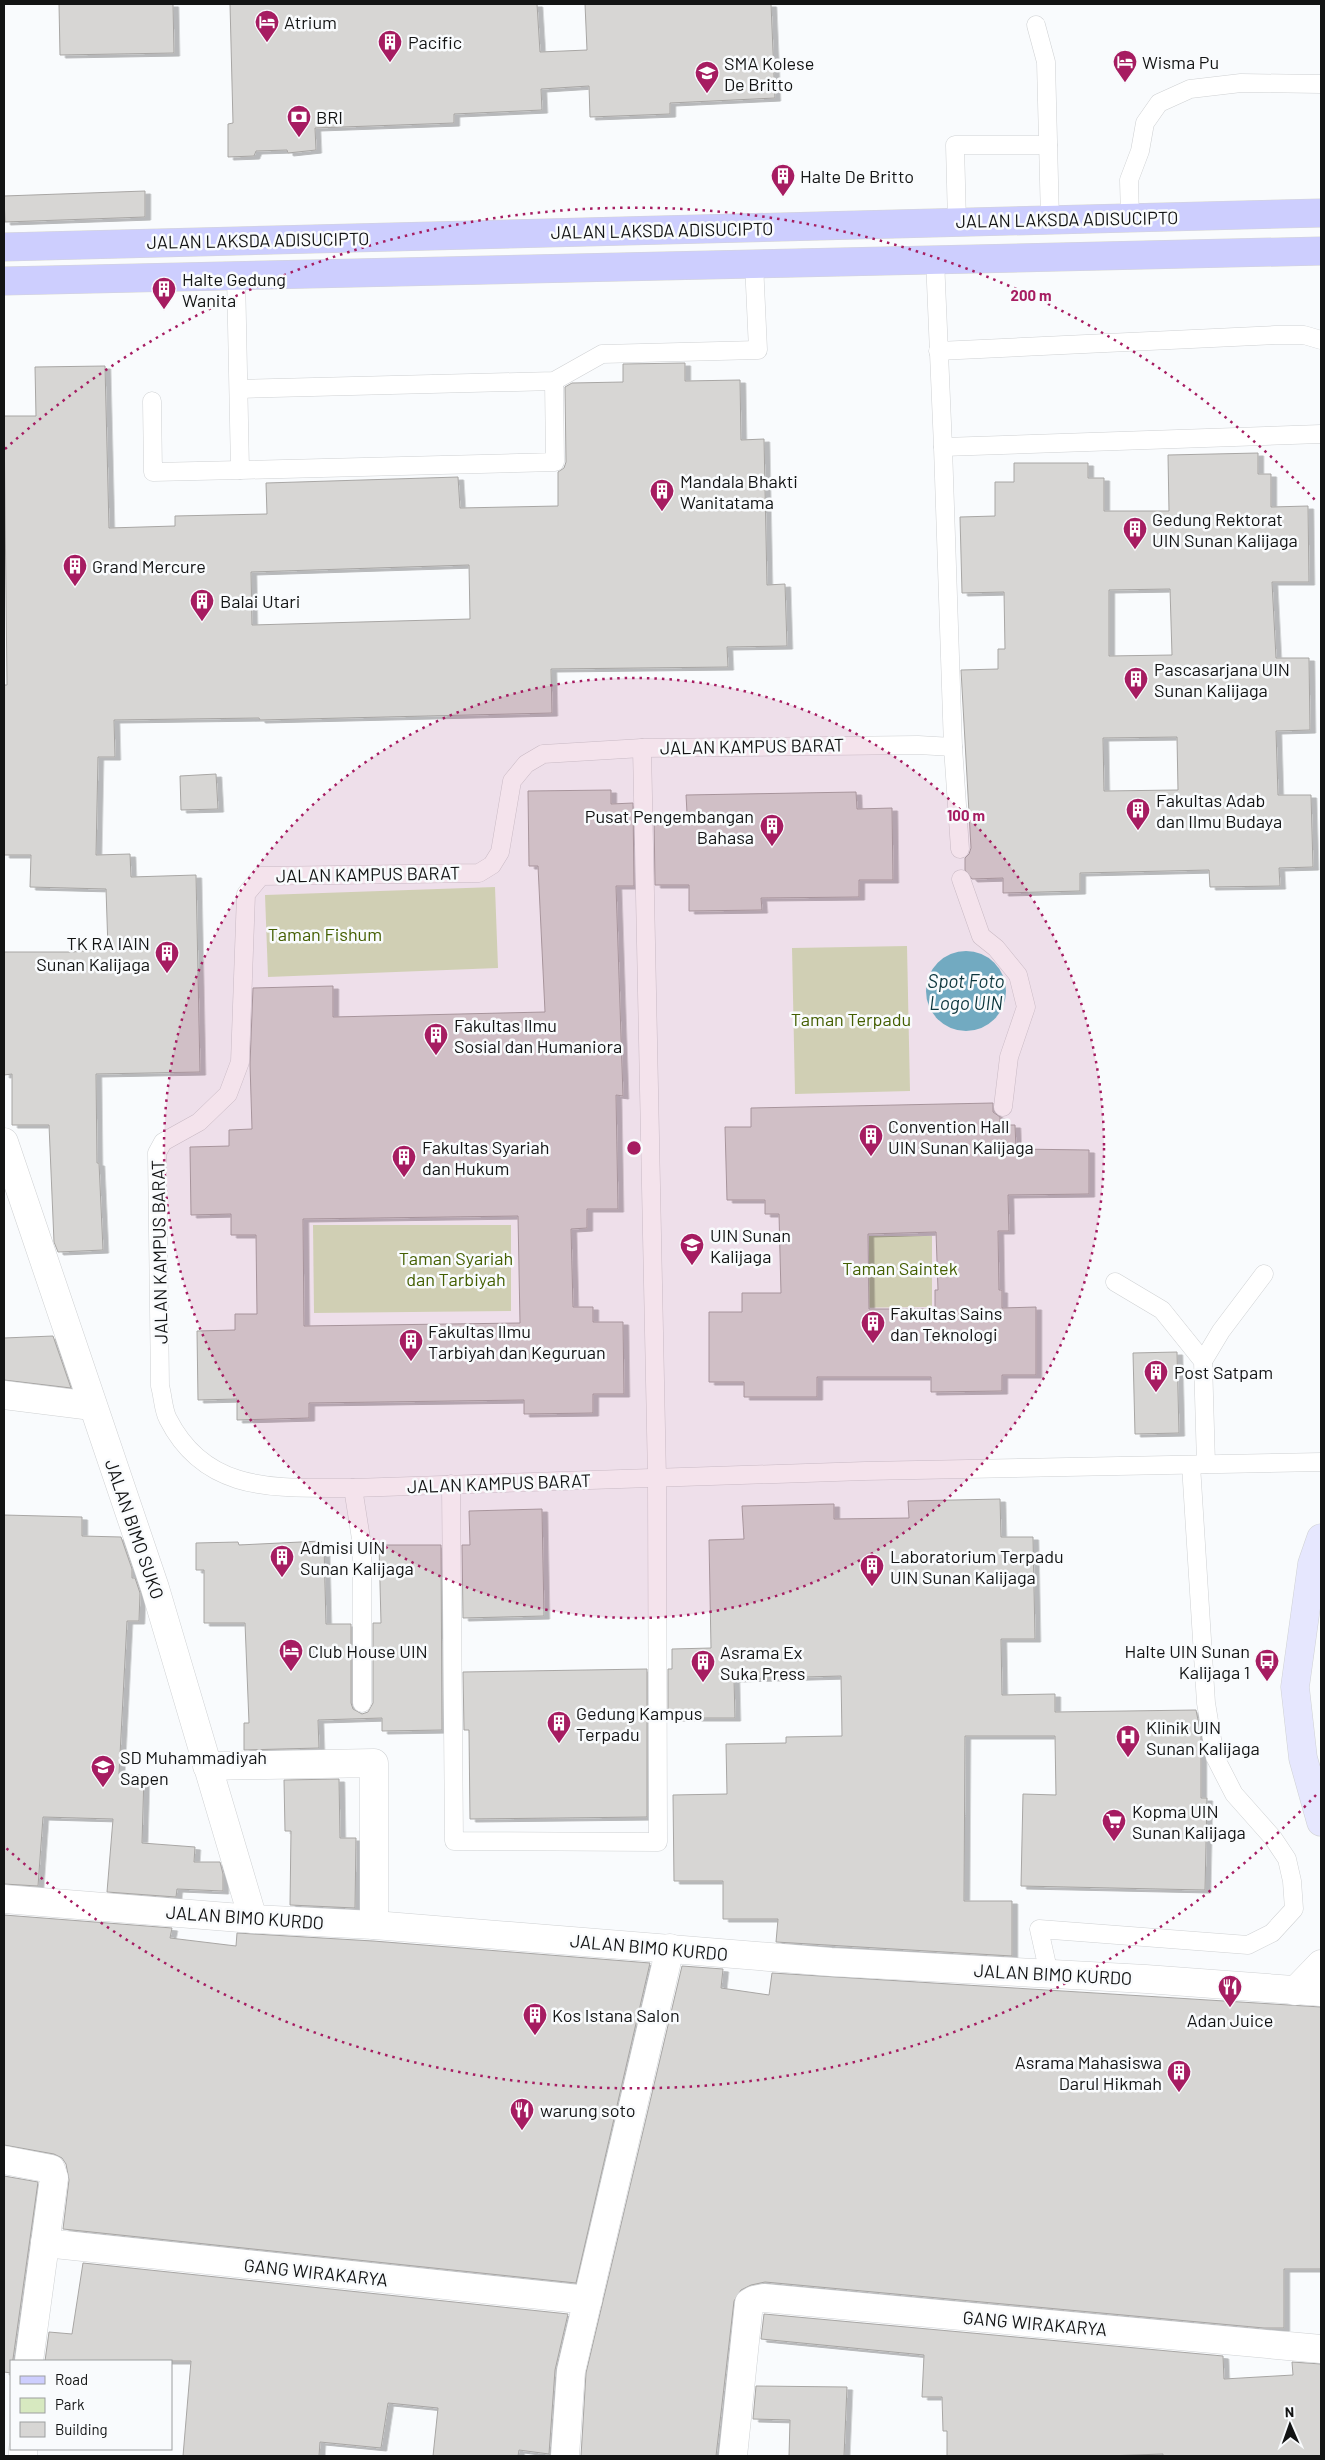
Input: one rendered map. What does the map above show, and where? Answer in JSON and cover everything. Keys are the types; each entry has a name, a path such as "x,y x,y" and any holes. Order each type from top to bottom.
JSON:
{"main road":[{"name":"JALAN LAKSDA ADISUCIPTO","path":"4,247 1321,213"},
{"path":"623,231 625,268"},
{"name":"JALAN LAKSDA ADISUCIPTO","path":"4,282 236,275 625,268 754,263 1321,251"},
{"path":"1321,1538 1312,1564 1295,1687 1302,1758 1321,1822"}],"street":[{"name":"JALAN BIMO SUKO","path":"4,1142 92,1406 156,1588 253,1919"},
{"path":"4,1395 92,1406"},
{"path":"207,1766 374,1763 374,1925"},
{"name":"JALAN BIMO KURDO","path":"4,1899 253,1919 374,1925 832,1962 1321,1992"},
{"path":"565,2456 571,2370 625,2149 670,1948"},
{"path":"1295,1991 1321,1964"},
{"path":"4,2160 51,2169 54,2178 29,2360"},
{"name":"GANG WIRAKARYA","path":"45,2243 588,2300"},
{"name":"GANG WIRAKARYA","path":"733,2456 750,2303 764,2298 1321,2349"}],"lane":[{"path":"1036,25 1046,62 1050,220"},
{"path":"1130,218 1129,180 1140,151 1145,124 1159,103 1190,89 1215,86 1241,83 1321,84"},
{"path":"957,222 955,145 1048,144"},
{"path":"935,259 954,747 960,849"},
{"path":"239,389 554,381 602,354 758,350 754,263"},
{"path":"236,275 240,470"},
{"path":"938,351 1275,335 1304,335 1321,340"},
{"path":"152,400 153,472 555,462 554,381"},
{"path":"943,447 1321,434"},
{"name":"JALAN KAMPUS BARAT","path":"954,747 918,745 642,748 543,754 526,764 512,781 500,852 492,865 478,873 261,876 246,894 240,1062 228,1094 199,1122 163,1142 157,1154 160,1386 167,1418 190,1451 218,1472 247,1484 353,1488 865,1472 1321,1462"},
{"path":"451,1484 454,1840 658,1842 657,1478 642,748"},
{"path":"961,879 981,936 996,948 1018,975 1026,1007 1009,1057 1003,1107"},
{"path":"1049,1974 1039,1929 1248,1945 1272,1933 1294,1910 1292,1882 1287,1859 1273,1838 1234,1794 1215,1757 1206,1703 1198,1464 1203,1361 1221,1331 1264,1274"},
{"path":"1115,1282 1162,1310 1203,1361"},
{"path":"353,1488 362,1545 362,1703"}],"green space":[{"name":"Taman Fishum","path":"495,887 498,968 268,977 265,895"},
{"name":"Taman Terpadu","path":"907,946 910,1091 795,1094 792,948"},
{"name":"Taman Syariah dan Tarbiyah","path":"313,1225 511,1225 511,1311 314,1313"},
{"name":"Taman Saintek","path":"869,1236 932,1236 932,1307 833,1308 833,1280 869,1279"}],"water":[{"name":"Spot Foto Logo UIN","path":"966,951 981,954 994,963 1003,976 1006,991 1003,1006 994,1019 981,1028 966,1031 951,1028 938,1019 929,1006 926,991 929,976 938,963 951,954"}],"building":[{"path":"59,4 173,4 174,53 60,55"},
{"path":"230,4 537,4 540,52 587,50 585,4 771,4 775,98 670,103 670,114 590,117 589,86 541,89 542,110 454,114 454,123 315,128 316,150 288,153 287,150 256,151 254,156 228,157 228,124 233,123"},
{"path":"145,191 145,217 5,222 4,196"},
{"path":"685,363 685,381 740,380 741,440 764,439 767,585 785,584 787,646 727,647 728,667 551,669 552,713 260,720 259,718 114,720 115,757 98,757 96,855 130,854 131,877 196,875 200,1072 96,1074 97,1163 99,1163 103,1250 58,1252 54,1242 49,1125 12,1125 12,1074 4,1075 4,952 72,952 108,949 106,889 30,887 31,855 4,855 4,685 7,685 4,416 36,416 35,367 105,366 109,528 175,526 175,516 267,514 266,483 458,477 460,508 558,506 558,472 564,468 566,462 565,387 572,383 623,382 623,364","holes":["469,565 470,619 252,625 251,572"]},
{"path":"1258,453 1258,474 1271,474 1271,507 1308,506 1309,582 1272,582 1276,658 1309,658 1310,730 1276,731 1278,795 1311,795 1313,867 1279,868 1280,886 1210,887 1209,870 1080,873 1080,891 1003,893 1003,878 972,879 965,870 965,858 971,848 961,670 998,669 998,649 1005,649 1004,592 962,593 960,517 995,516 995,482 1014,482 1014,463 1088,463 1088,478 1104,478 1104,511 1169,511 1168,455","holes":["1170,589 1172,655 1109,656 1109,590","1177,737 1178,790 1104,791 1103,738"]},
{"path":"216,774 218,809 181,810 180,776"},
{"path":"611,790 611,804 633,803 634,886 616,886 623,1096 616,1095 618,1209 587,1209 587,1228 571,1229 573,1307 593,1307 593,1322 623,1322 624,1394 593,1394 593,1413 524,1414 524,1400 309,1403 309,1418 237,1420 237,1399 198,1400 197,1331 235,1330 235,1314 257,1314 256,1235 231,1235 231,1214 191,1215 190,1147 229,1146 229,1130 252,1129 250,1064 253,988 333,986 333,1017 545,1012 538,866 529,866 528,791","holes":["518,1216 520,1323 304,1326 303,1219"]},
{"name":"Pusat Pengembangan Bahasa","path":"856,792 857,809 892,808 893,880 859,880 859,897 761,898 762,910 689,911 689,885 655,885 654,814 687,813 686,795"},
{"path":"993,1103 993,1112 1000,1117 1000,1125 1015,1125 1016,1149 1089,1150 1089,1194 1008,1195 1009,1231 998,1231 999,1290 1002,1290 1002,1308 1036,1307 1036,1375 1002,1375 1002,1391 931,1392 931,1377 817,1377 817,1397 744,1397 744,1382 709,1382 709,1312 742,1312 742,1293 781,1293 779,1214 765,1214 765,1200 727,1200 725,1127 751,1127 751,1108","holes":["936,1232 938,1290 935,1290 935,1309 869,1309 868,1234"]},
{"path":"53,1336 71,1388 4,1380 4,1338"},
{"name":"Post Satpam","path":"1177,1352 1179,1433 1135,1434 1133,1353"},
{"path":"1000,1499 1001,1537 1033,1537 1035,1639 1001,1639 1002,1695 1055,1694 1055,1712 1196,1710 1201,1735 1201,1798 1207,1798 1205,1890 1021,1886 1023,1794 1056,1795 1055,1736 965,1736 964,1901 1012,1901 1012,1956 776,1942 778,1919 723,1919 723,1881 674,1881 673,1795 727,1794 726,1744 786,1743 786,1737 842,1736 841,1676 734,1679 735,1718 668,1718 668,1669 672,1669 672,1649 711,1648 709,1540 744,1539 742,1506 834,1504 834,1519 909,1518 908,1501"},
{"path":"542,1509 544,1616 463,1618 462,1545 470,1545 469,1511"},
{"path":"4,1515 82,1517 82,1536 121,1537 132,1569 132,1578 135,1578 140,1593 139,1621 127,1621 119,1774 144,1775 142,1843 195,1847 194,1862 220,1862 223,1874 223,1891 177,1889 176,1897 107,1892 113,1819 43,1817 38,1886 4,1884"},
{"path":"321,1541 322,1546 324,1546 326,1624 351,1624 351,1703 353,1709 362,1714 368,1712 373,1703 373,1623 381,1623 379,1545 441,1545 442,1730 382,1731 382,1718 318,1720 319,1748 244,1750 244,1723 249,1723 245,1623 204,1623 204,1570 196,1570 196,1543 238,1542 239,1545"},
{"name":"Gedung Kampus Terpadu","path":"647,1669 647,1817 470,1819 469,1730 464,1730 463,1672"},
{"path":"339,1779 340,1838 356,1838 355,1908 290,1905 291,1831 285,1831 284,1780"},
{"path":"4,1915 172,1928 170,1938 236,1946 237,1933 373,1941 650,1963 576,2283 63,2229 69,2180 66,2164 62,2158 54,2154 4,2145"},
{"path":"682,1966 723,1969 721,1988 769,1995 772,1973 1321,2007 1321,2269 1284,2269 1284,2328 1264,2328 765,2282 751,2285 741,2290 734,2301 716,2456 581,2456 586,2373"},
{"path":"4,2176 38,2182 13,2360 10,2360 10,2373 4,2372"},
{"path":"83,2263 568,2314 555,2370 549,2454 519,2450 518,2456 433,2456 438,2408 388,2403 381,2448 320,2442 319,2456 183,2456 191,2361 45,2360 49,2332 72,2334"},
{"path":"764,2314 1223,2356 1224,2379 1293,2375 1292,2362 1321,2364 1321,2456 1163,2456 1163,2454 947,2456 947,2431 943,2431 942,2397 922,2397 924,2355 761,2339"},
{"path":"756,2386 847,2387 844,2456 789,2456 790,2420 753,2419"}],"place":[{"name":"Atrium","path":"267,43"},
{"name":"Pacific","path":"390,63"},
{"name":"Wisma Pu","path":"1125,83"},
{"name":"SMA Kolese De Britto","path":"707,94"},
{"name":"BRI","path":"299,138"},
{"name":"Halte De Britto","path":"783,197"},
{"name":"Halte Gedung Wanita","path":"164,310"},
{"name":"Mandala Bhakti Wanitatama","path":"662,512"},
{"name":"Gedung Rektorat UIN Sunan Kalijaga","path":"1135,550"},
{"name":"Grand Mercure","path":"75,587"},
{"name":"Balai Utari","path":"202,622"},
{"name":"Pascasarjana UIN Sunan Kalijaga","path":"1136,700"},
{"name":"Fakultas Adab dan Ilmu Budaya","path":"1138,831"},
{"name":"Pusat Pengembangan Bahasa","path":"772,847"},
{"name":"TK RA IAIN Sunan Kalijaga","path":"167,974"},
{"name":"Fakultas Ilmu Sosial dan Humaniora","path":"436,1056"},
{"name":"Convention Hall UIN Sunan Kalijaga","path":"871,1157"},
{"name":"Fakultas Syariah dan Hukum","path":"404,1178"},
{"name":"UIN Sunan Kalijaga","path":"692,1266"},
{"name":"Fakultas Sains dan Teknologi","path":"873,1344"},
{"name":"Fakultas Ilmu Tarbiyah dan Keguruan","path":"411,1362"},
{"name":"Post Satpam","path":"1156,1393"},
{"name":"Admisi UIN Sunan Kalijaga","path":"282,1578"},
{"name":"Laboratorium Terpadu UIN Sunan Kalijaga","path":"872,1587"},
{"name":"Club House UIN","path":"291,1672"},
{"name":"Halte UIN Sunan Kalijaga 1","path":"1267,1682"},
{"name":"Asrama Ex Suka Press","path":"703,1683"},
{"name":"Gedung Kampus Terpadu","path":"559,1744"},
{"name":"Klinik UIN Sunan Kalijaga","path":"1128,1758"},
{"name":"SD Muhammadiyah Sapen","path":"103,1788"},
{"name":"Kopma UIN Sunan Kalijaga","path":"1114,1842"},
{"name":"Adan Juice","path":"1230,2008"},
{"name":"Kos Istana Salon","path":"535,2036"},
{"name":"Asrama Mahasiswa Darul Hikmah","path":"1179,2093"},
{"name":"warung soto","path":"522,2131"}]}
